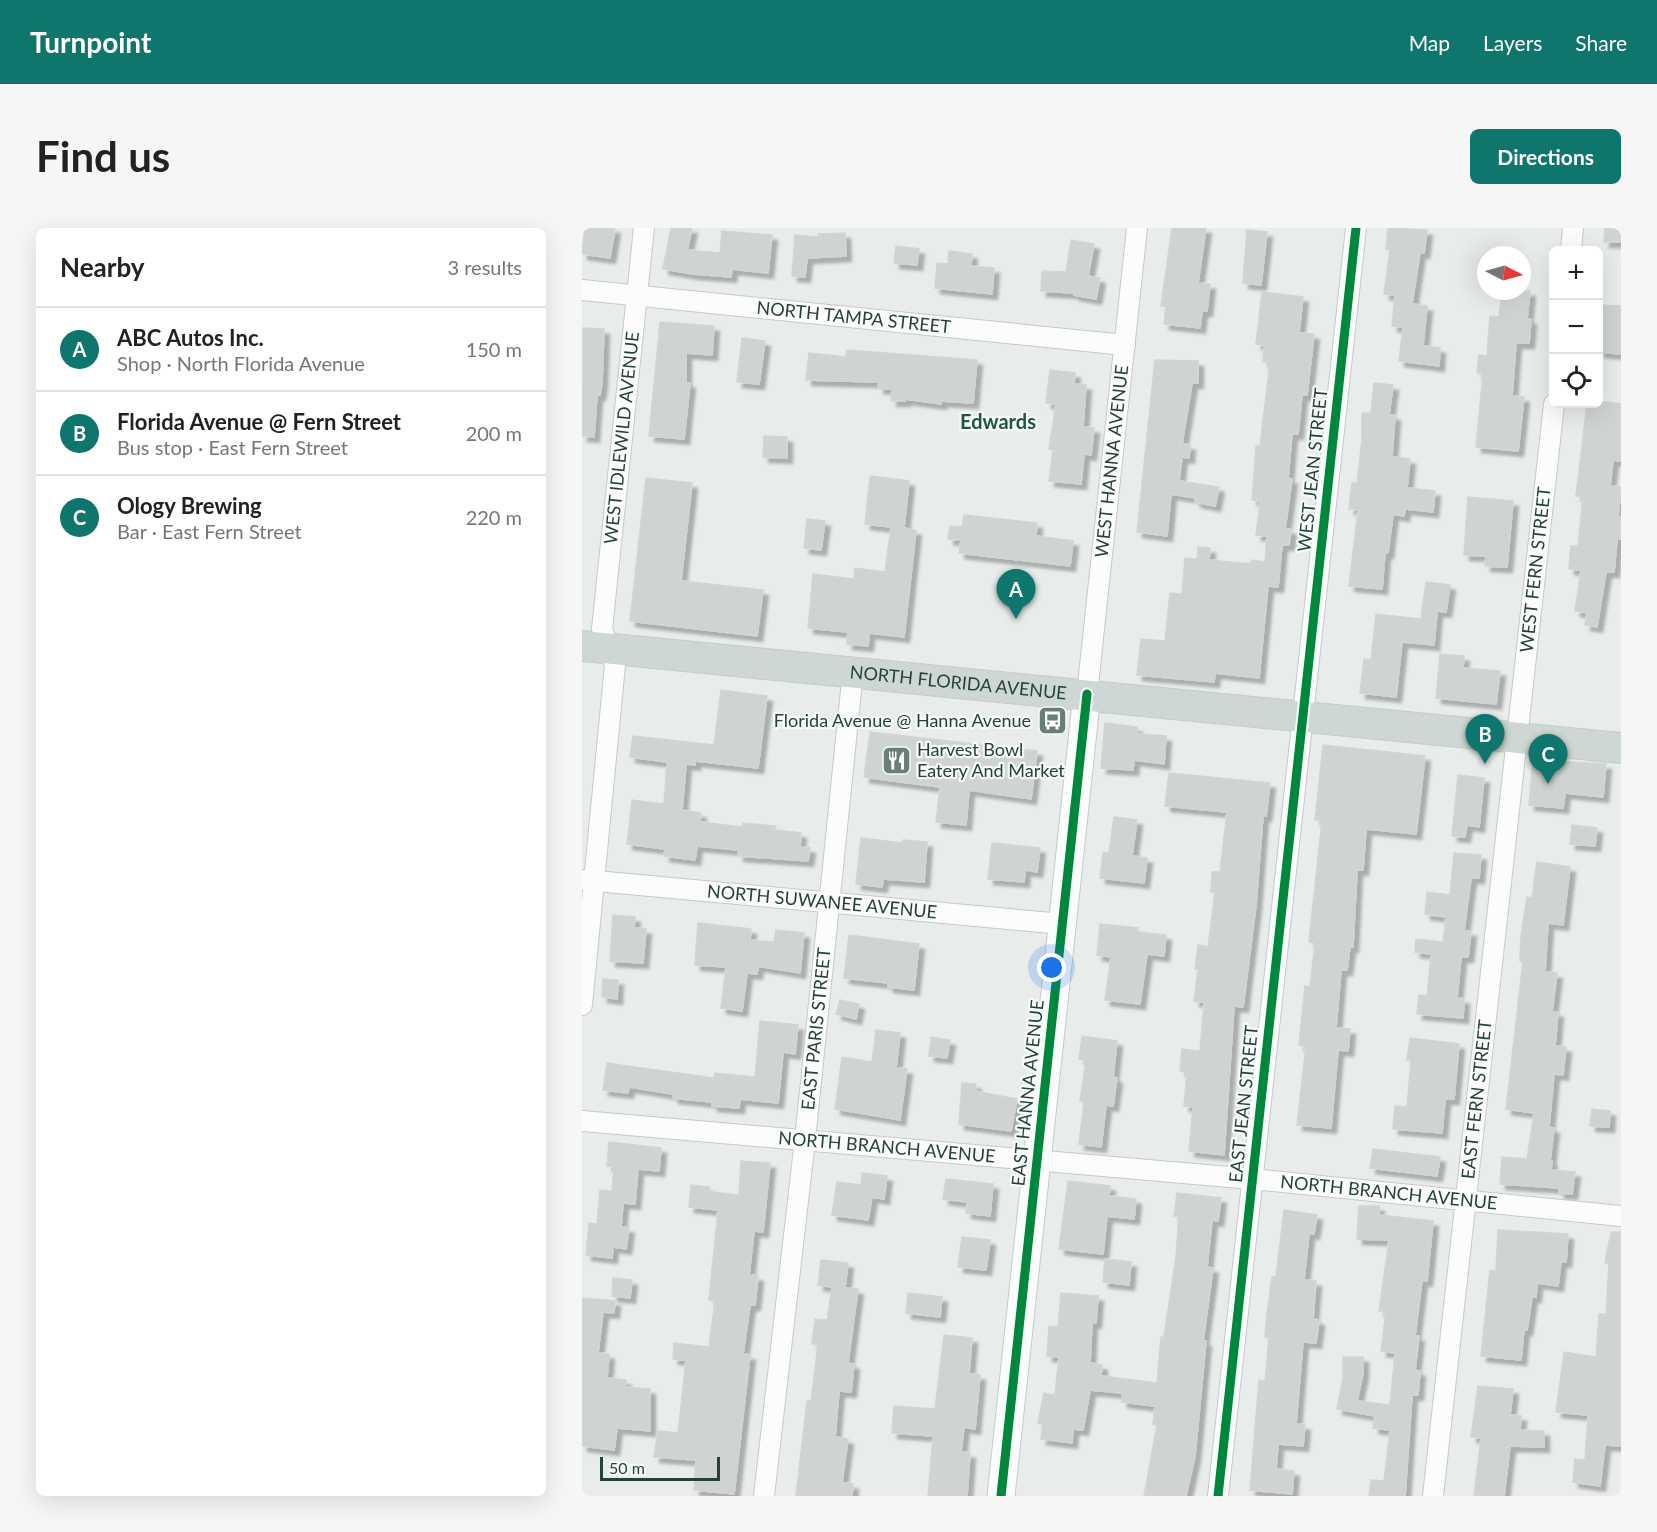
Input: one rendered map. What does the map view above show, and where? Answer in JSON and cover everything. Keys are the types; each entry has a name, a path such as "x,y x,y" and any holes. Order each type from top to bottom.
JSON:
{"main road":[{"name":"NORTH FLORIDA AVENUE","path":"595,647 1621,748"}],"street":[{"name":"WEST IDLEWILD AVENUE","path":"582,1005 589,881 615,665 595,647 602,629 644,228"},
{"name":"WEST HANNA AVENUE","path":"1087,694 1137,228"},
{"name":"WEST JEAN STREET","path":"1303,716 1356,228"},
{"path":"1571,246 1573,228"},
{"name":"NORTH TAMPA STREET","path":"582,290 1125,345"},
{"name":"WEST FERN STREET","path":"1517,737 1554,408"},
{"name":"EAST PARIS STREET","path":"764,1496 805,1140 853,671"},
{"name":"EAST HANNA AVENUE","path":"1001,1496 1087,694"},
{"name":"EAST JEAN STREET","path":"1218,1496 1303,716"},
{"name":"EAST FERN STREET","path":"1433,1496 1517,737"},
{"name":"NORTH SUWANEE AVENUE","path":"589,881 1063,924"},
{"name":"NORTH BRANCH AVENUE","path":"582,1120 1252,1179 1621,1216"}],"building":[{"path":"585,228 615,228 610,258 582,254"},
{"path":"671,228 692,228 687,250 720,253 722,231 772,235 768,273 732,269 731,277 663,269"},
{"path":"1172,228 1206,228 1198,283 1210,284 1207,311 1202,311 1200,328 1164,324 1166,306 1161,306"},
{"path":"1388,228 1427,230 1424,253 1420,252 1412,304 1427,306 1423,346 1440,348 1439,366 1399,361 1403,327 1392,326 1395,295 1384,294 1390,249 1386,249"},
{"path":"1605,228 1621,228 1621,242 1604,242"},
{"path":"1247,230 1267,232 1261,285 1243,283"},
{"path":"845,233 846,256 807,258 805,277 792,276 795,235 818,237 818,234"},
{"path":"1071,240 1094,244 1088,276 1100,278 1096,299 1074,295 1074,293 1041,291 1042,271 1066,272"},
{"path":"896,246 919,249 917,265 894,263"},
{"path":"949,251 972,254 971,266 994,268 992,294 935,288 937,263 948,264"},
{"path":"1262,292 1303,297 1299,333 1314,334 1307,395 1302,395 1298,434 1292,434 1288,478 1292,479 1285,529 1291,529 1289,545 1282,545 1278,587 1268,586 1259,678 1215,673 1214,682 1137,675 1141,639 1165,641 1170,593 1182,594 1185,558 1197,559 1198,547 1210,548 1209,560 1251,564 1251,560 1265,562 1267,536 1256,535 1260,501 1252,500 1256,446 1260,446 1270,362 1263,362 1264,345 1256,344"},
{"path":"1501,300 1529,300 1527,319 1531,319 1529,343 1516,343 1512,396 1524,397 1518,451 1476,447 1483,374 1477,373 1479,355 1487,356 1490,316 1499,317"},
{"path":"1603,305 1621,306 1621,354 1603,352"},
{"path":"660,322 714,326 712,355 686,353 686,383 690,383 684,439 649,436"},
{"path":"583,328 604,329 602,382 600,395 597,395 594,437 582,436"},
{"path":"742,338 765,341 759,384 737,382"},
{"path":"847,350 977,360 973,403 941,401 941,404 905,399 905,401 891,401 892,389 878,388 879,382 806,380 809,353 846,357"},
{"path":"1155,360 1198,361 1198,383 1192,383 1182,444 1190,445 1189,458 1182,457 1179,481 1219,487 1215,506 1195,502 1196,498 1171,494 1167,536 1137,532"},
{"path":"1050,370 1075,373 1074,384 1086,385 1083,427 1094,428 1091,455 1084,454 1081,484 1049,481 1053,450 1049,449 1056,404 1046,403"},
{"path":"1374,383 1393,385 1389,415 1395,415 1392,457 1410,459 1407,488 1435,491 1433,512 1405,509 1404,516 1393,514 1388,553 1385,553 1382,589 1349,586 1358,510 1349,509 1352,483 1357,483 1362,439 1362,413 1371,413"},
{"path":"1603,402 1621,404 1621,461 1613,460 1610,486 1621,487 1618,517 1621,517 1621,539 1617,539 1614,572 1606,572 1597,627 1585,625 1587,613 1575,611 1581,570 1569,569 1571,546 1578,546 1583,496 1576,496 1587,408 1603,408"},
{"path":"764,436 787,437 787,458 763,457"},
{"path":"870,476 909,481 904,528 916,530 904,637 869,633 868,646 847,644 848,632 808,628 813,574 854,579 855,568 885,572 891,527 865,524"},
{"path":"646,478 692,483 681,581 763,590 757,636 630,621"},
{"path":"1468,497 1513,501 1507,567 1485,566 1486,556 1464,555"},
{"path":"964,515 1037,523 1036,536 1073,541 1070,566 959,553 961,540 948,539 950,526 962,527"},
{"path":"807,519 825,521 821,550 804,548"},
{"path":"1426,582 1450,585 1446,612 1437,611 1434,645 1402,642 1396,697 1360,693 1364,659 1371,660 1376,614 1421,619"},
{"path":"1440,654 1464,656 1463,668 1500,671 1496,704 1436,698"},
{"path":"721,690 767,696 758,768 695,761 695,765 686,764 682,810 701,813 700,822 742,827 743,823 776,826 775,830 801,833 800,847 810,848 808,861 738,856 739,850 697,846 695,860 664,856 665,849 627,844 632,800 664,804 667,762 630,757 633,736 714,745"},
{"path":"1105,723 1137,727 1137,734 1166,736 1164,764 1134,760 1133,770 1101,768"},
{"path":"870,732 1037,751 1031,799 969,790 966,825 936,822 940,787 864,777"},
{"path":"1323,745 1425,756 1416,834 1366,829 1363,870 1357,870 1353,947 1350,947 1347,970 1341,970 1336,1028 1350,1029 1348,1051 1338,1050 1331,1128 1297,1125 1306,1046 1299,1045 1305,986 1310,987 1315,943 1309,942 1322,820 1315,820"},
{"path":"1533,760 1606,764 1603,797 1565,793 1563,808 1529,805"},
{"path":"1169,773 1270,783 1266,816 1263,815 1256,905 1243,1007 1234,1006 1224,1155 1189,1151 1193,1107 1184,1106 1187,1072 1180,1071 1182,1049 1200,1051 1204,1002 1194,1001 1198,969 1195,969 1198,945 1208,947 1215,892 1211,892 1212,872 1220,872 1227,812 1165,806"},
{"path":"1458,775 1484,778 1479,827 1467,825 1465,837 1452,836"},
{"path":"1114,817 1137,820 1132,856 1147,858 1144,883 1100,878 1103,853 1109,853"},
{"path":"1572,825 1597,828 1595,846 1570,844"},
{"path":"861,838 903,843 903,840 927,842 924,882 883,879 882,887 856,884"},
{"path":"992,843 1040,848 1037,872 1025,870 1024,882 988,879"},
{"path":"1454,853 1481,855 1479,878 1471,878 1464,931 1471,931 1468,957 1461,957 1457,998 1464,999 1463,1018 1417,1014 1419,995 1427,996 1431,954 1415,952 1416,939 1443,942 1446,917 1425,914 1427,892 1450,895"},
{"path":"1537,862 1570,867 1563,925 1548,923 1545,972 1557,973 1552,1012 1558,1012 1555,1046 1566,1047 1563,1075 1554,1074 1549,1127 1554,1128 1551,1170 1575,1172 1572,1194 1559,1193 1559,1188 1500,1184 1502,1157 1527,1159 1534,1113 1506,1109 1523,961 1520,961 1521,936 1527,897 1532,898"},
{"path":"613,915 635,917 634,928 646,929 643,963 610,961"},
{"path":"698,923 751,929 750,940 774,942 776,930 804,933 800,973 758,966 757,974 747,973 742,1011 721,1008 726,967 695,965"},
{"path":"1100,924 1138,928 1137,932 1166,935 1164,956 1147,954 1140,1004 1105,1000 1111,957 1097,955"},
{"path":"849,935 919,944 914,990 888,987 888,983 844,978"},
{"path":"603,979 618,980 617,999 602,997"},
{"path":"840,1000 859,1004 856,1019 836,1014"},
{"path":"760,1021 798,1025 795,1054 783,1052 778,1103 740,1099 739,1108 712,1106 712,1102 673,1098 673,1094 629,1087 628,1093 603,1090 607,1063 714,1078 715,1073 755,1077"},
{"path":"876,1030 900,1033 896,1068 907,1069 900,1120 835,1109 842,1057 872,1062"},
{"path":"1082,1036 1117,1041 1113,1077 1117,1078 1113,1106 1106,1105 1101,1147 1079,1144 1084,1102 1080,1101 1086,1060 1079,1059"},
{"path":"931,1037 950,1040 947,1058 929,1056"},
{"path":"1410,1038 1459,1044 1454,1099 1445,1099 1442,1133 1393,1129 1395,1106 1407,1107 1411,1060 1407,1060"},
{"path":"962,1083 976,1084 975,1091 1017,1099 1011,1131 959,1124"},
{"path":"1592,1109 1610,1111 1609,1127 1590,1126"},
{"path":"609,1142 661,1148 659,1171 638,1169 635,1204 623,1203 621,1227 629,1228 626,1249 613,1247 612,1258 586,1255 589,1223 597,1224 600,1190 612,1191 614,1167 607,1166"},
{"path":"1373,1149 1440,1157 1437,1176 1370,1168"},
{"path":"741,1161 770,1163 763,1232 754,1231 749,1275 758,1276 755,1305 750,1305 743,1354 750,1355 734,1494 694,1490 696,1460 654,1457 658,1431 678,1433 686,1360 673,1359 674,1343 709,1347 715,1301 709,1300 718,1210 689,1207 691,1185 709,1187 709,1192 739,1195"},
{"path":"862,1173 887,1176 884,1199 872,1197 868,1220 832,1215 837,1182 861,1185"},
{"path":"946,1179 993,1184 990,1216 966,1213 967,1202 943,1199"},
{"path":"1068,1181 1110,1186 1109,1196 1136,1199 1134,1219 1107,1216 1103,1254 1059,1249"},
{"path":"1177,1193 1221,1198 1218,1221 1212,1220 1207,1267 1213,1268 1203,1341 1206,1341 1195,1456 1186,1496 1144,1496 1157,1425 1153,1424 1155,1406 1122,1402 1122,1393 1090,1390 1083,1430 1073,1429 1072,1443 1041,1439 1043,1424 1038,1423 1044,1393 1055,1395 1059,1357 1047,1356 1049,1326 1058,1327 1061,1293 1098,1296 1096,1323 1092,1322 1090,1363 1102,1365 1101,1376 1157,1383 1161,1337 1164,1337 1176,1256 1179,1216 1174,1216"},
{"path":"1359,1206 1379,1206 1379,1215 1433,1221 1427,1281 1422,1280 1415,1336 1419,1336 1415,1370 1420,1371 1418,1395 1412,1395 1405,1496 1369,1496 1371,1480 1384,1481 1390,1430 1373,1428 1375,1416 1337,1409 1343,1378 1343,1357 1363,1357 1363,1373 1357,1401 1390,1405 1395,1353 1381,1351 1386,1311 1379,1311 1389,1240 1357,1239"},
{"path":"1284,1210 1317,1215 1314,1234 1309,1233 1304,1280 1316,1281 1313,1319 1319,1320 1316,1343 1303,1342 1296,1424 1305,1425 1303,1446 1278,1444 1276,1469 1294,1471 1292,1494 1250,1490 1259,1380 1265,1381 1269,1338 1265,1337 1267,1314 1272,1277 1276,1277"},
{"path":"1498,1230 1568,1234 1566,1262 1561,1261 1558,1286 1537,1283 1536,1297 1532,1297 1527,1330 1524,1329 1521,1360 1481,1356 1490,1270 1496,1271"},
{"path":"1611,1232 1621,1232 1621,1446 1605,1445 1600,1486 1573,1482 1575,1459 1585,1460 1588,1415 1556,1412 1564,1352 1596,1357 1599,1314 1606,1314 1609,1263 1605,1263"},
{"path":"962,1237 990,1240 986,1270 958,1267"},
{"path":"1105,1259 1131,1262 1129,1285 1103,1282"},
{"path":"821,1260 848,1263 845,1288 858,1289 848,1363 854,1364 851,1392 839,1391 835,1437 848,1439 842,1483 853,1484 852,1496 796,1496 807,1401 811,1401 818,1344 812,1344 815,1319 827,1320 832,1287 818,1285"},
{"path":"613,1278 632,1280 630,1298 612,1296"},
{"path":"908,1293 942,1297 940,1317 906,1313"},
{"path":"582,1298 615,1301 614,1313 603,1312 598,1353 609,1354 607,1378 626,1380 625,1387 650,1389 650,1431 617,1428 614,1450 582,1446"},
{"path":"944,1335 972,1338 969,1374 980,1375 975,1429 964,1427 961,1452 970,1453 967,1496 928,1496 933,1436 892,1433 894,1406 935,1409"},
{"path":"1478,1386 1513,1389 1510,1415 1521,1416 1520,1430 1544,1431 1544,1447 1510,1446 1504,1496 1474,1496 1481,1438 1471,1437"}],"cycle path":[{"path":"1218,1496 1356,228"},
{"path":"1001,1496 1087,694"}],"place":[{"name":"ABC Autos Inc.","path":"1016,619"},
{"name":"Florida Avenue @ Hanna Avenue","path":"1052,721"},
{"name":"Harvest Bowl Eatery And Market","path":"896,760"},
{"name":"Florida Avenue @ Fern Street","path":"1485,764"},
{"name":"Ology Brewing","path":"1548,784"}],"district":[{"name":"Edwards","path":"998,422"}]}
